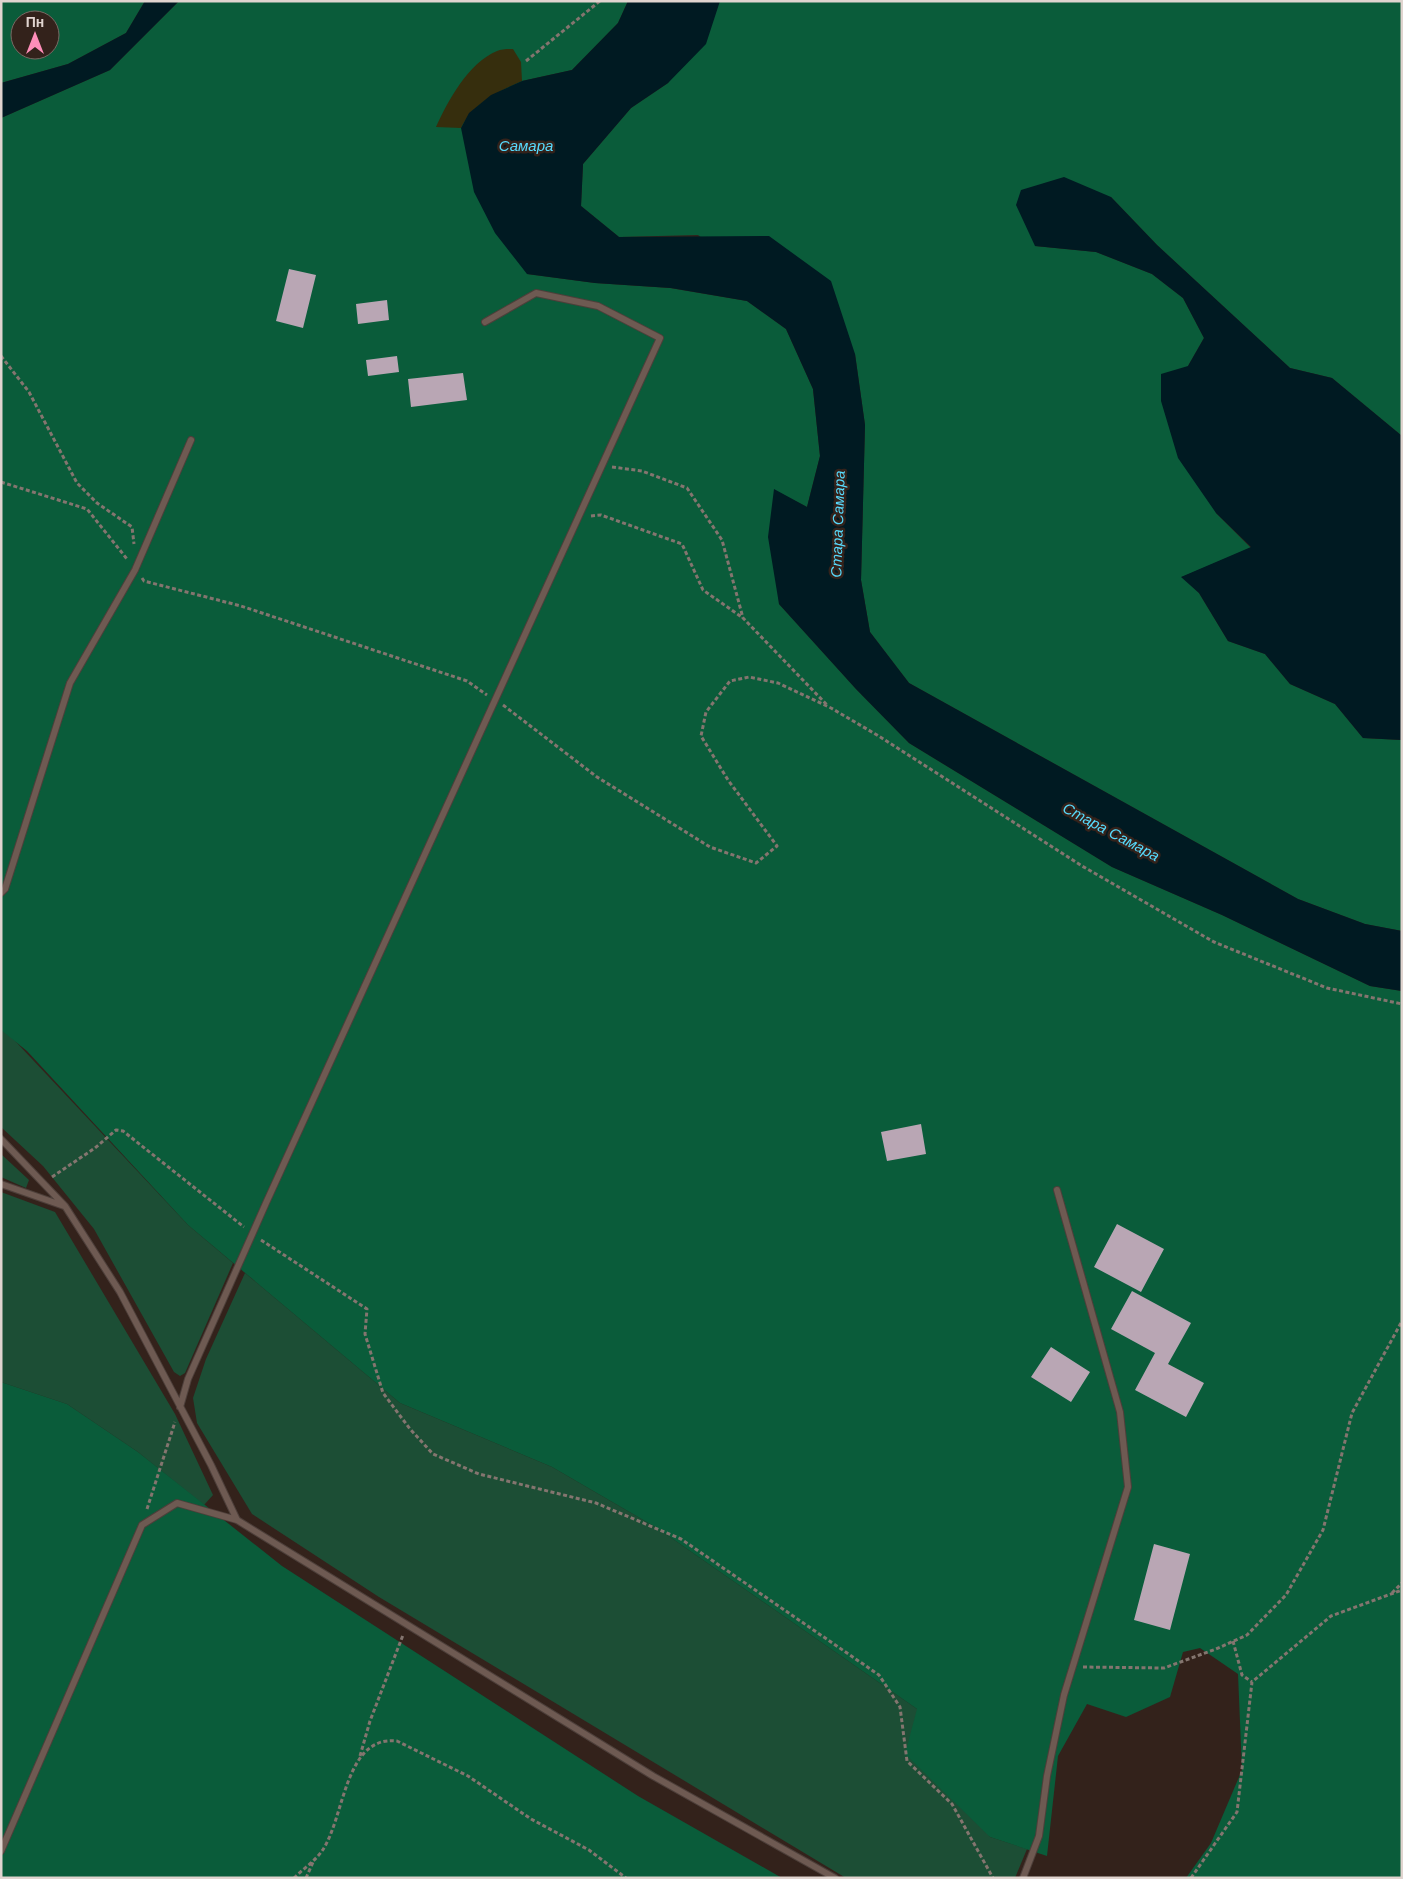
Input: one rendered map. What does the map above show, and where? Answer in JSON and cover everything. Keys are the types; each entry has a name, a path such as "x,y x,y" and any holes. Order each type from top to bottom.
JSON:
{"lane":[{"path":"180,1407 188,1379 252,1234 660,338 598,306 536,293 486,322"},
{"path":"1,893 5,889 70,683 135,570 192,440"},
{"path":"1,1139 65,1206 120,1292 211,1465 237,1520"},
{"path":"1,1184 65,1206"},
{"path":"1023,1878 1039,1836 1047,1776 1064,1695 1128,1487 1120,1412 1057,1190"},
{"path":"1,1851 142,1524 177,1503 237,1520 653,1776 835,1878"}],"path":[{"path":"526,61 600,1"},
{"path":"1,356 29,392 77,483 97,502 132,527 135,570"},
{"path":"602,466 642,471 686,488 722,540 743,618"},
{"path":"1,482 87,509 144,581 240,606 467,681 597,777 710,847 756,863 777,846 728,780 701,736 706,712 730,681 749,677 778,683 830,708 877,735 1082,866 1214,942 1327,988 1402,1004"},
{"path":"578,519 601,515 682,544 703,590 743,618 830,708"},
{"path":"44,1184 95,1148 116,1130 123,1131 252,1234 367,1310 366,1334 383,1393 433,1454 479,1474 596,1503 681,1539 879,1675 900,1707 907,1761 952,1804 993,1878"},
{"path":"1072,1667 1164,1668 1247,1635 1286,1595 1323,1530 1352,1412 1402,1321"},
{"path":"142,1524 180,1407"},
{"path":"1390,1594 1402,1583"},
{"path":"1191,1878 1237,1812 1252,1682 1331,1616 1402,1590"},
{"path":"294,1878 322,1851 359,1758 385,1678 408,1625"},
{"path":"1233,1641 1242,1675 1252,1682"},
{"path":"359,1758 371,1745 384,1740 397,1741 422,1752 468,1776 531,1819 589,1850 626,1878"},
{"path":"306,1878 314,1858"}],"green space":[{"path":"1,1 145,1 126,33 68,64 1,83"},
{"path":"179,1 628,1 618,23 572,70 522,81 527,274 595,283 670,288 747,301 786,329 813,389 820,456 807,507 774,490 779,604 856,689 909,743 1112,867 1222,915 1370,986 1402,991 1402,1878 1186,1878 1211,1843 1242,1770 1238,1674 1200,1648 1183,1652 1170,1697 1126,1717 1087,1704 1058,1756 1047,1856 990,1837 905,1754 917,1709 657,1528 552,1467 400,1403 188,1225 27,1051 1,1030 1,118 110,70"},
{"path":"720,1 1402,1 1402,436 1332,378 1290,368 1157,245 1111,197 1035,246 1096,252 1152,274 1183,298 1204,338 1188,366 1216,513 1251,548 1182,577 1199,593 1228,641 1265,654 1290,684 1335,704 1363,738 1402,740 1402,931 1365,924 1298,899 909,683 870,632 861,580 865,425 855,354 698,235 619,237 581,206 583,164 631,108 668,83"},
{"path":"1,1026 188,1225 233,1263 185,1373 180,1376 174,1372 94,1229 43,1166 1,1127"},
{"path":"1,1154 29,1180 26,1188 1,1177"},
{"path":"1,1192 55,1212 175,1414 213,1495 204,1505 138,1452 67,1404 1,1382"},
{"path":"245,1273 400,1403 552,1467 657,1528 917,1709 990,1837 1027,1849 1015,1878 846,1878 379,1597 252,1514 197,1423 193,1398 206,1359"},
{"path":"1,1382 67,1404 138,1452 282,1566 638,1796 782,1878 1,1878"}],"sand":[{"path":"513,49 521,62 522,81 479,105 466,119 461,128 436,127 453,95 468,73 477,64 497,51"}],"water":[{"path":"145,1 179,1 110,70 1,118 1,83 68,64 126,33"},
{"name":"Самара","path":"628,1 720,1 706,44 668,83 631,108 583,164 581,206 619,237 769,236 831,281 855,354 865,425 861,580 870,632 909,683 1298,899 1365,924 1402,931 1402,991 1370,986 1222,915 1112,867 909,743 856,689 779,604 768,537 774,489 807,507 820,456 813,389 786,329 747,301 671,288 595,283 527,274 495,233 474,192 461,128 469,113 491,95 522,81 572,70 618,23"},
{"path":"1064,177 1111,197 1157,245 1290,368 1332,378 1402,436 1402,740 1363,738 1335,704 1290,684 1265,654 1228,641 1199,593 1181,577 1251,547 1216,513 1178,458 1161,401 1161,374 1188,366 1204,338 1183,298 1152,274 1096,252 1035,246 1016,205 1021,190"}],"building":[{"path":"289,269 316,275 303,328 276,321"},
{"path":"387,300 389,320 358,324 356,304"},
{"path":"397,356 399,372 368,376 366,360"},
{"path":"463,373 467,400 411,407 408,379"},
{"path":"921,1124 926,1154 887,1161 881,1132"},
{"path":"1117,1224 1164,1249 1141,1292 1094,1267"},
{"path":"1132,1291 1191,1323 1168,1364 1204,1383 1186,1417 1135,1390 1155,1353 1111,1329"},
{"path":"1051,1347 1090,1372 1071,1402 1031,1377"},
{"path":"1154,1544 1190,1554 1170,1630 1134,1620"}],"water label":[{"name":"Стара Самара","path":"838,524"},
{"name":"Стара Самара","path":"1111,832"}]}
